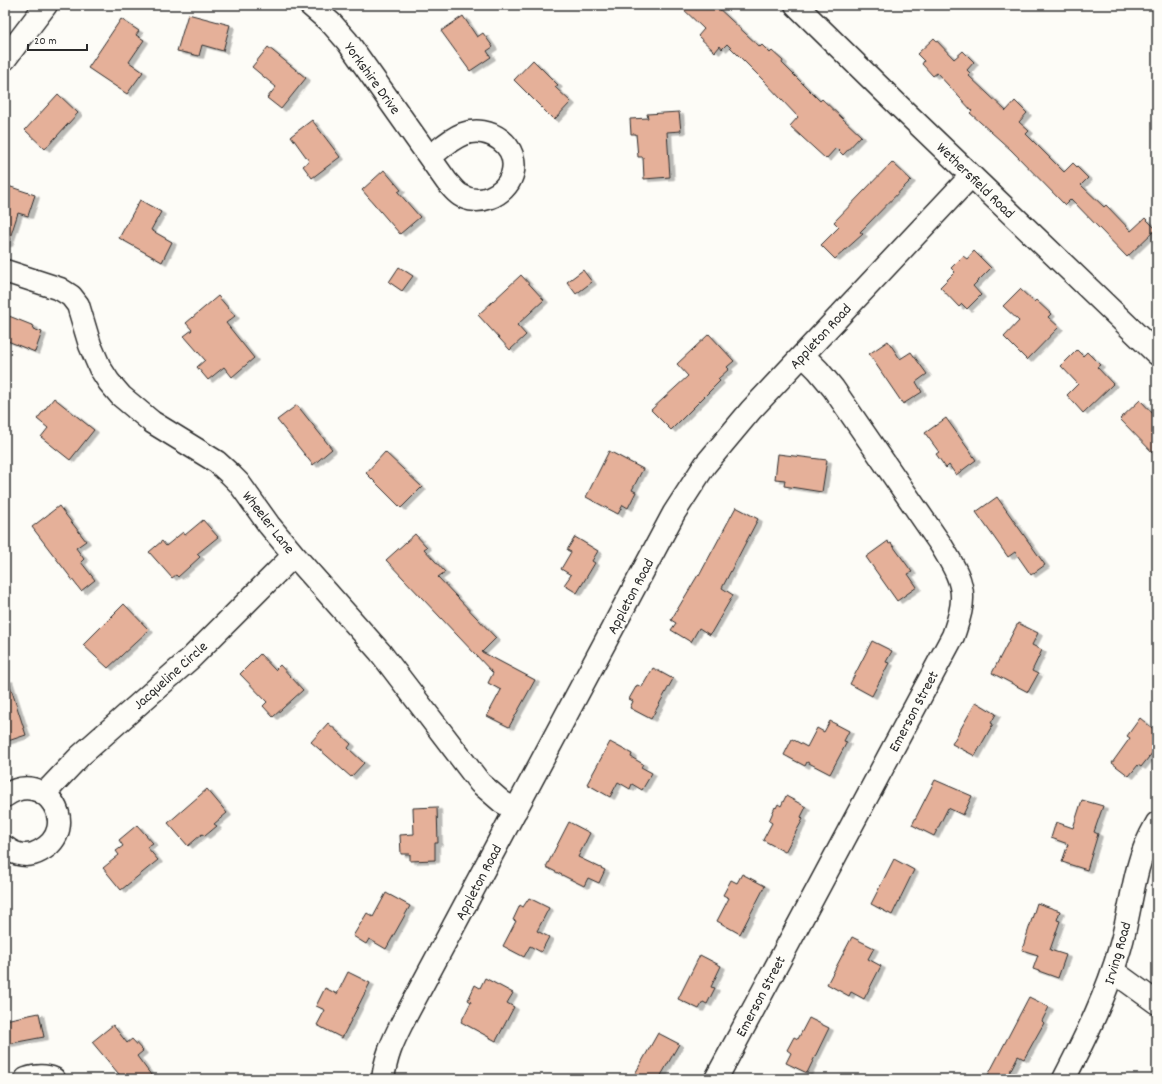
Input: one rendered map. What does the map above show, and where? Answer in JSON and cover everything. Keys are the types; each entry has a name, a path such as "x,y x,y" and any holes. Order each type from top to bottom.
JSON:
{"street":[{"path":"5,59 46,5"},
{"name":"Yorkshire Drive","path":"310,5 332,24 347,41 430,157"},
{"name":"Wethersfield Road","path":"796,5 971,176 1157,354"},
{"name":"Appleton Road","path":"383,1079 385,1063 402,1022 674,513 689,489 726,438 971,176"},
{"name":"Wheeler Lane","path":"5,271 60,289 71,296 78,305 90,345 108,382 121,396 152,422 217,462 239,483 269,525 294,555 380,652 480,783 502,802 516,810"},
{"name":"Emerson Street","path":"716,1079 953,636 959,617 962,599 960,582 952,563 941,545 833,388 803,355"},
{"name":"Jacqueline Circle","path":"44,794 85,751 191,658 294,555"},
{"path":"5,796 10,792 22,788 36,790 51,799 58,811 59,819 59,827 54,839 47,848 29,855 11,852 5,847"},
{"name":"Irving Road","path":"1064,1079 1091,1026 1113,971 1121,946 1138,867 1146,843 1157,823"},
{"path":"1113,971 1157,1003"},
{"path":"26,1079 35,1076 54,1079"}],"building":[{"path":"679,5 715,5 760,47 762,45 770,53 772,51 820,101 822,99 861,136 843,155 836,148 826,159 790,126 798,117 764,81 727,44 722,49 720,46 715,52 698,36 704,29"},
{"path":"188,14 230,25 223,51 202,45 199,56 177,51"},
{"path":"463,16 477,37 483,33 493,47 487,51 491,57 470,71 441,31"},
{"path":"121,19 139,31 136,35 144,40 129,62 143,72 127,94 88,68"},
{"path":"934,38 954,59 963,51 974,62 967,70 970,73 968,75 1006,111 1015,101 1027,113 1019,122 1029,131 1026,134 1064,172 1073,163 1088,178 1081,185 1104,207 1106,205 1131,231 1145,218 1156,229 1127,257 1071,199 1065,205 1011,150 970,113 972,111 937,73 933,76 922,64 924,61 917,54"},
{"path":"268,47 306,78 281,109 267,98 276,87 252,67"},
{"path":"533,60 558,85 555,87 571,102 554,120 514,80"},
{"path":"58,94 78,113 45,149 25,130"},
{"path":"679,112 681,131 667,132 670,177 644,179 643,157 638,157 636,134 631,134 630,119 648,118 647,114"},
{"path":"312,120 340,157 312,178 303,166 309,161 291,136"},
{"path":"892,162 911,180 860,232 863,234 835,259 821,245 839,227 834,222"},
{"path":"384,170 401,190 398,192 420,217 400,234 362,190"},
{"path":"5,185 35,195 28,216 18,213 8,244 5,244"},
{"path":"140,200 161,212 151,230 172,242 162,262 119,238"},
{"path":"974,251 991,268 973,286 981,295 967,309 962,304 959,307 940,287 955,272 951,268 963,256 967,259"},
{"path":"399,267 413,276 402,291 389,282"},
{"path":"583,270 592,282 576,294 567,282"},
{"path":"521,275 544,300 517,325 526,335 510,350 478,315"},
{"path":"1020,289 1034,302 1036,300 1051,314 1048,317 1059,327 1027,360 1004,337 1019,321 1003,306"},
{"path":"218,296 235,316 226,323 254,358 232,377 224,367 208,380 197,367 205,360 184,336 192,330 186,323"},
{"path":"9,316 34,326 33,329 42,332 35,352 5,340 5,327"},
{"path":"709,334 734,361 727,367 729,369 718,379 720,381 671,430 651,410 688,376 677,364"},
{"path":"888,341 900,359 911,352 927,374 916,382 922,392 903,404 869,354"},
{"path":"1077,350 1083,356 1087,352 1100,365 1097,367 1113,384 1083,413 1067,395 1078,384 1061,366"},
{"path":"54,398 94,430 70,460 41,437 48,428 37,419"},
{"path":"1140,400 1157,418 1157,457 1120,419"},
{"path":"297,405 332,449 313,465 277,420"},
{"path":"946,418 976,460 956,475 949,465 946,468 936,454 939,452 925,433"},
{"path":"609,451 643,469 632,490 636,492 628,508 623,505 618,514 586,497"},
{"path":"385,452 422,487 401,508 366,473"},
{"path":"778,454 827,460 822,492 784,486 785,480 775,479"},
{"path":"997,497 1045,565 1031,575 1015,552 1008,557 976,512"},
{"path":"59,506 86,541 76,548 84,559 81,562 95,580 81,591 32,527"},
{"path":"736,507 758,519 722,588 733,595 710,635 699,628 691,642 671,630 676,623 671,620 698,575 699,576"},
{"path":"203,520 218,537 197,554 200,557 178,577 176,575 172,578 149,552 162,541 166,546 183,532 185,535"},
{"path":"415,534 427,547 424,549 445,572 438,577 496,638 482,652 535,680 509,727 487,716 501,690 488,683 493,673 386,560"},
{"path":"575,537 598,551 592,561 595,563 577,593 564,585 571,575 561,569 571,552 567,550"},
{"path":"888,541 912,572 908,574 917,587 897,601 866,557"},
{"path":"124,604 149,630 108,668 83,645"},
{"path":"1018,623 1038,633 1032,645 1042,650 1032,671 1038,674 1028,692 992,673"},
{"path":"872,641 892,651 886,662 889,663 872,696 850,684"},
{"path":"260,654 275,670 280,665 303,690 273,717 263,706 267,702 240,674"},
{"path":"653,668 673,679 651,719 630,708 633,701 629,699 637,685 642,687"},
{"path":"8,679 26,735 5,742 5,680"},
{"path":"976,702 996,714 991,723 993,724 975,756 952,744"},
{"path":"1140,718 1157,732 1157,747 1141,767 1138,765 1129,776 1112,763 1130,738 1127,736"},
{"path":"830,721 849,731 844,741 847,742 830,774 807,762 805,766 784,755 792,739 807,747 817,728 824,732"},
{"path":"328,723 351,744 348,748 364,763 351,777 311,742"},
{"path":"610,742 632,754 631,757 643,764 641,767 652,773 642,790 632,784 630,789 618,782 610,797 587,784"},
{"path":"935,780 972,796 963,815 948,808 934,836 912,825"},
{"path":"207,789 227,813 214,824 217,826 205,836 202,834 188,846 168,823"},
{"path":"786,796 806,807 801,817 803,819 785,852 763,840 772,823 769,821 775,807 776,808 778,804 781,806"},
{"path":"1082,800 1103,806 1094,832 1098,834 1087,870 1062,862 1068,844 1051,838 1056,822 1073,828"},
{"path":"437,807 438,843 435,843 435,860 410,861 410,854 401,854 400,835 414,834 413,808"},
{"path":"569,822 590,833 578,857 605,870 599,883 588,878 584,886 546,867"},
{"path":"137,825 153,843 147,847 158,860 121,890 103,868 119,855 116,851 123,846 119,840"},
{"path":"894,859 914,870 892,915 871,904"},
{"path":"742,874 765,886 740,934 717,921 729,898 723,895 731,880 737,883"},
{"path":"386,893 410,906 386,949 369,939 366,944 353,936 367,913 373,917"},
{"path":"529,898 549,908 537,931 549,937 541,952 530,946 524,957 503,946 516,921 513,920 520,905 523,907"},
{"path":"1037,903 1060,911 1057,920 1060,921 1050,950 1066,955 1058,978 1033,969 1038,955 1022,950"},
{"path":"852,937 874,948 868,959 881,966 864,999 851,992 849,996 827,984"},
{"path":"700,955 721,966 711,987 715,988 707,1004 703,1002 699,1009 678,999"},
{"path":"348,972 370,983 342,1038 317,1025 325,1010 316,1006 325,988 337,994"},
{"path":"485,978 513,993 507,1003 514,1007 496,1041 461,1022 471,1002 468,1000 475,985 480,988"},
{"path":"1029,997 1049,1007 1042,1021 1044,1023 1024,1059 1018,1056 1006,1079 986,1079"},
{"path":"39,1013 44,1037 7,1044 5,1020"},
{"path":"809,1018 829,1028 807,1073 786,1063 791,1053 787,1050 794,1037 798,1039"},
{"path":"113,1025 127,1043 132,1039 143,1051 137,1056 154,1079 123,1079 92,1042"},
{"path":"658,1033 679,1044 659,1079 632,1079"}]}
